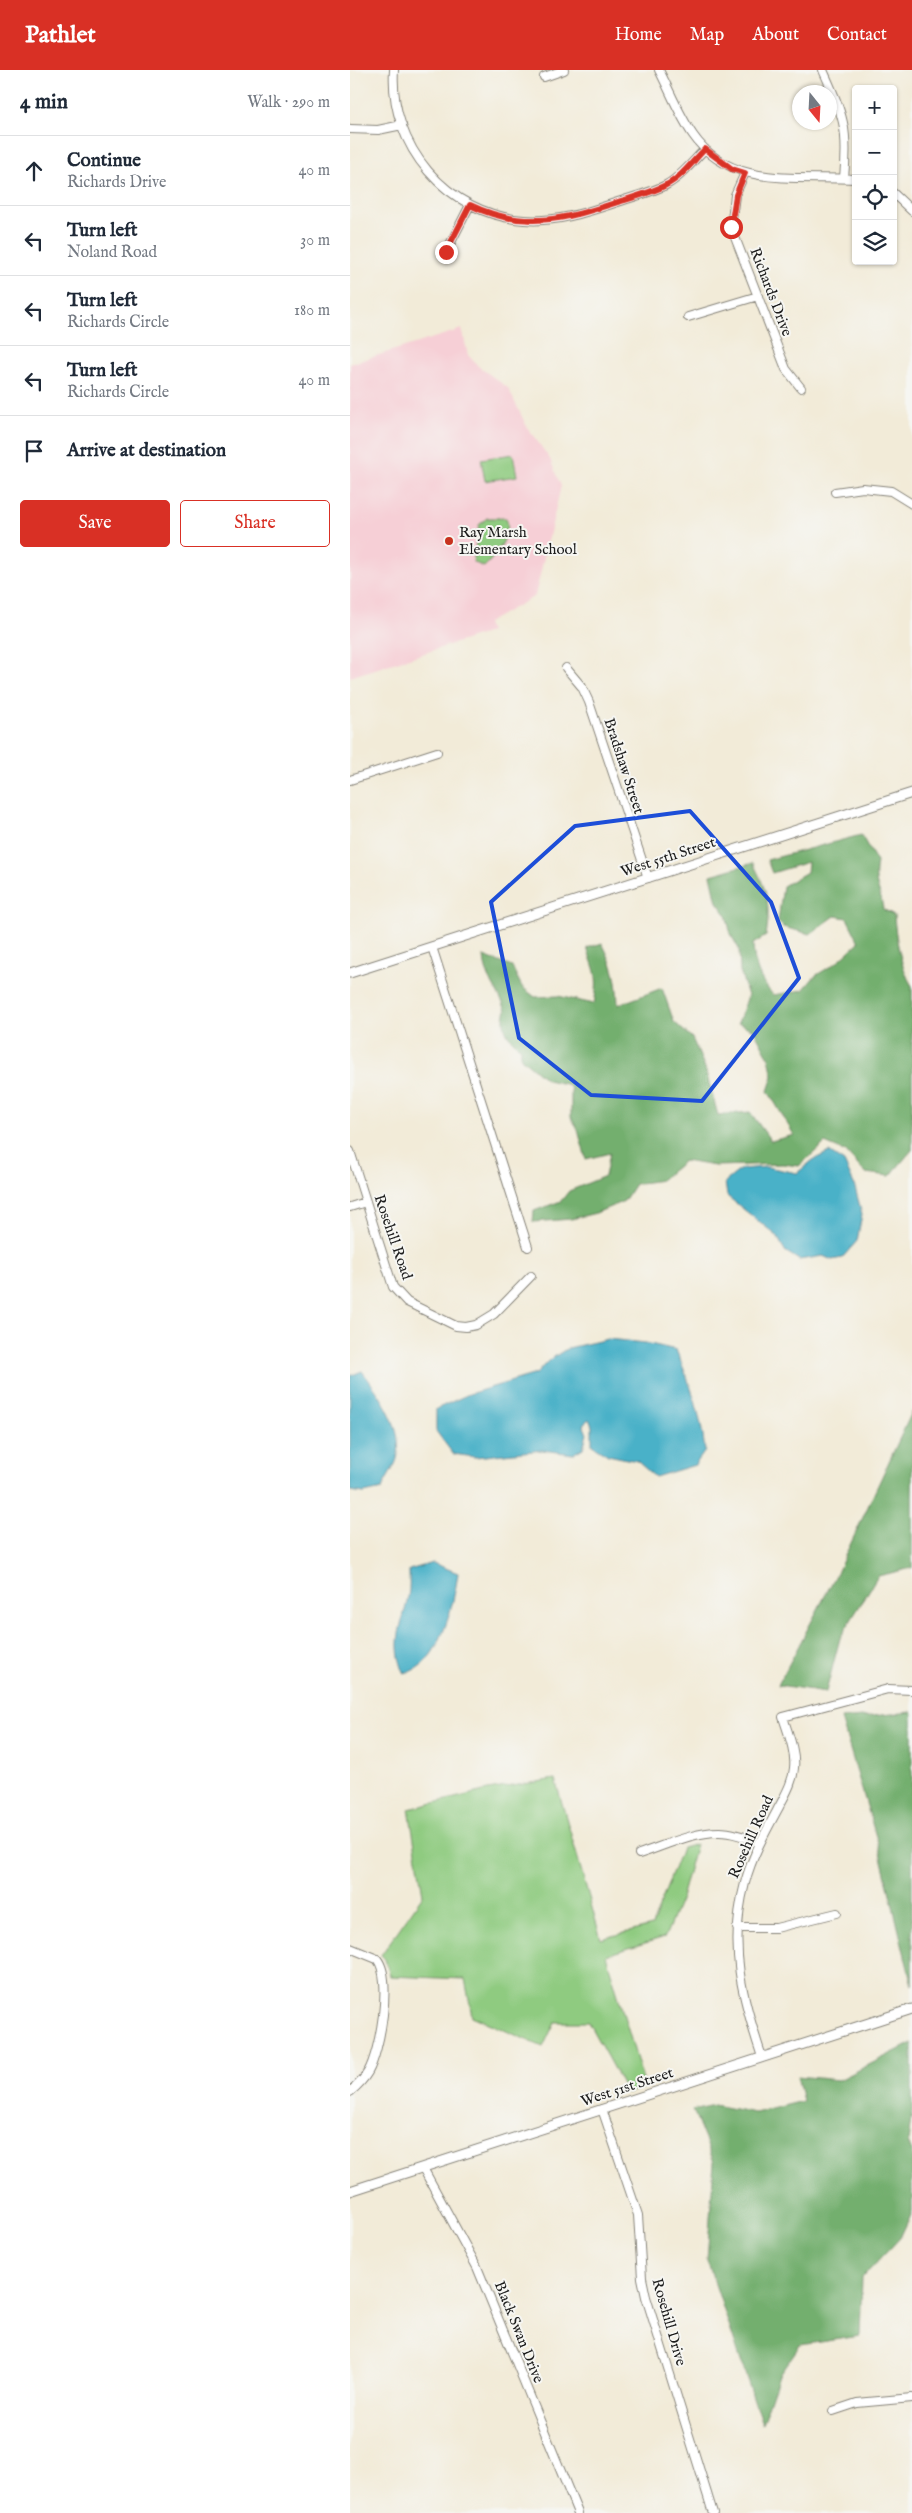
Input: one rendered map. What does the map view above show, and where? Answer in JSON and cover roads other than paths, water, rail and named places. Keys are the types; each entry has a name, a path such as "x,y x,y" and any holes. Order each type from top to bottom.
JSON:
{"street":[{"path":"394,70 396,101 402,125 409,144 432,177 470,205 496,215 525,220 549,220 573,216 666,185 705,149"},
{"path":"544,77 564,70"},
{"path":"659,70 693,135 705,149 726,165 745,173 777,178 852,179"},
{"path":"823,70 843,117 847,150 844,178"},
{"path":"350,129 378,130 402,125"},
{"name":"Richards Drive","path":"745,173 736,195 731,227 786,369 801,388"},
{"path":"897,197 912,211"},
{"path":"446,252 470,205"},
{"path":"688,317 758,296"},
{"path":"835,492 863,488 891,491 912,504"},
{"name":"Bradshaw Street","path":"566,668 582,687 589,702 648,878"},
{"path":"350,780 437,752"},
{"name":"West 55th Street","path":"350,973 912,793"},
{"path":"432,947 528,1247"},
{"name":"Rosehill Road","path":"350,1151 393,1287 407,1302 456,1326 476,1325 494,1314 531,1276"},
{"path":"350,1207 366,1202"},
{"name":"Rosehill Road","path":"762,2057 740,1982 736,1954 737,1928 745,1881 760,1843 789,1786 794,1767 794,1755 783,1717 888,1689 912,1690"},
{"path":"639,1854 689,1838 718,1832 731,1833 760,1843"},
{"path":"737,1928 776,1928 837,1913"},
{"path":"350,1948 377,1959 384,1973 380,2038 369,2070 350,2092"},
{"name":"West 51st Street","path":"350,2190 912,2009"},
{"name":"Rosehill Drive","path":"602,2109 638,2215 642,2278 646,2297 713,2513"},
{"name":"Black Swan Drive","path":"423,2168 477,2267 578,2513"},
{"path":"834,2411 857,2404 912,2398"}],"water":[{"path":"829,1152 844,1162 854,1184 862,1214 857,1241 842,1258 832,1260 823,1256 799,1260 785,1251 777,1236 727,1196 725,1182 741,1169 767,1167 797,1173 813,1160"},
{"path":"608,1339 646,1343 676,1350 695,1400 703,1437 705,1451 695,1465 655,1477 637,1461 608,1455 592,1445 592,1426 589,1419 583,1424 587,1434 583,1448 573,1454 542,1450 475,1457 453,1454 436,1431 436,1409 469,1394 536,1374 549,1360 568,1348"},
{"path":"362,1371 388,1410 393,1421 398,1443 398,1454 394,1467 382,1489 364,1493 350,1491 350,1376"},
{"path":"433,1563 458,1573 449,1617 436,1647 427,1659 416,1668 404,1673 398,1652 398,1643 409,1594 409,1570"}],"place":[{"name":"Ray Marsh Elementary School","path":"449,541"}]}
